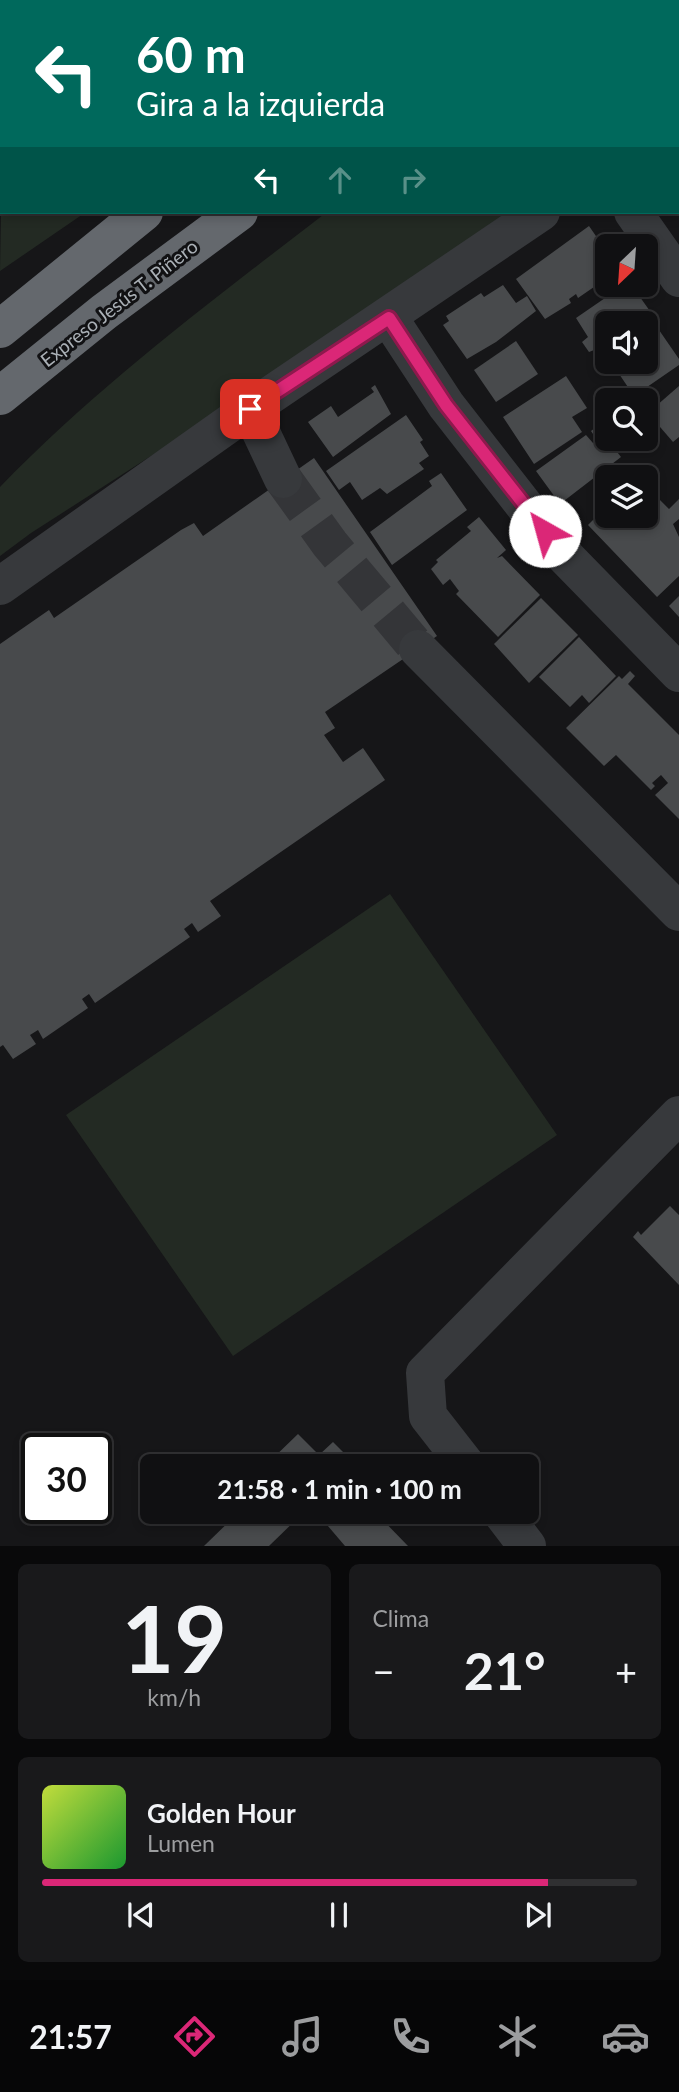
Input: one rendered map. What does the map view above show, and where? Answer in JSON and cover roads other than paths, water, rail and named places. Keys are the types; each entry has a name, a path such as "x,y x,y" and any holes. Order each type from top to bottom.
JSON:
{"highway":[{"path":"0,329 142,214"},
{"name":"Expreso Jesús T. Piñero","path":"9,389 104,312 236,214"},
{"path":"0,420 9,389"}],"street":[{"path":"0,586 250,409 389,318 538,214"},
{"path":"634,214 679,278"},
{"path":"389,318 446,405 559,550 679,673"},
{"path":"250,409 283,479"},
{"path":"418,649 679,912"},
{"path":"458,1454 428,1416 425,1373 679,1115"},
{"path":"510,1524 527,1546"}],"tunnel":[{"path":"283,479 330,544 418,649"}]}
